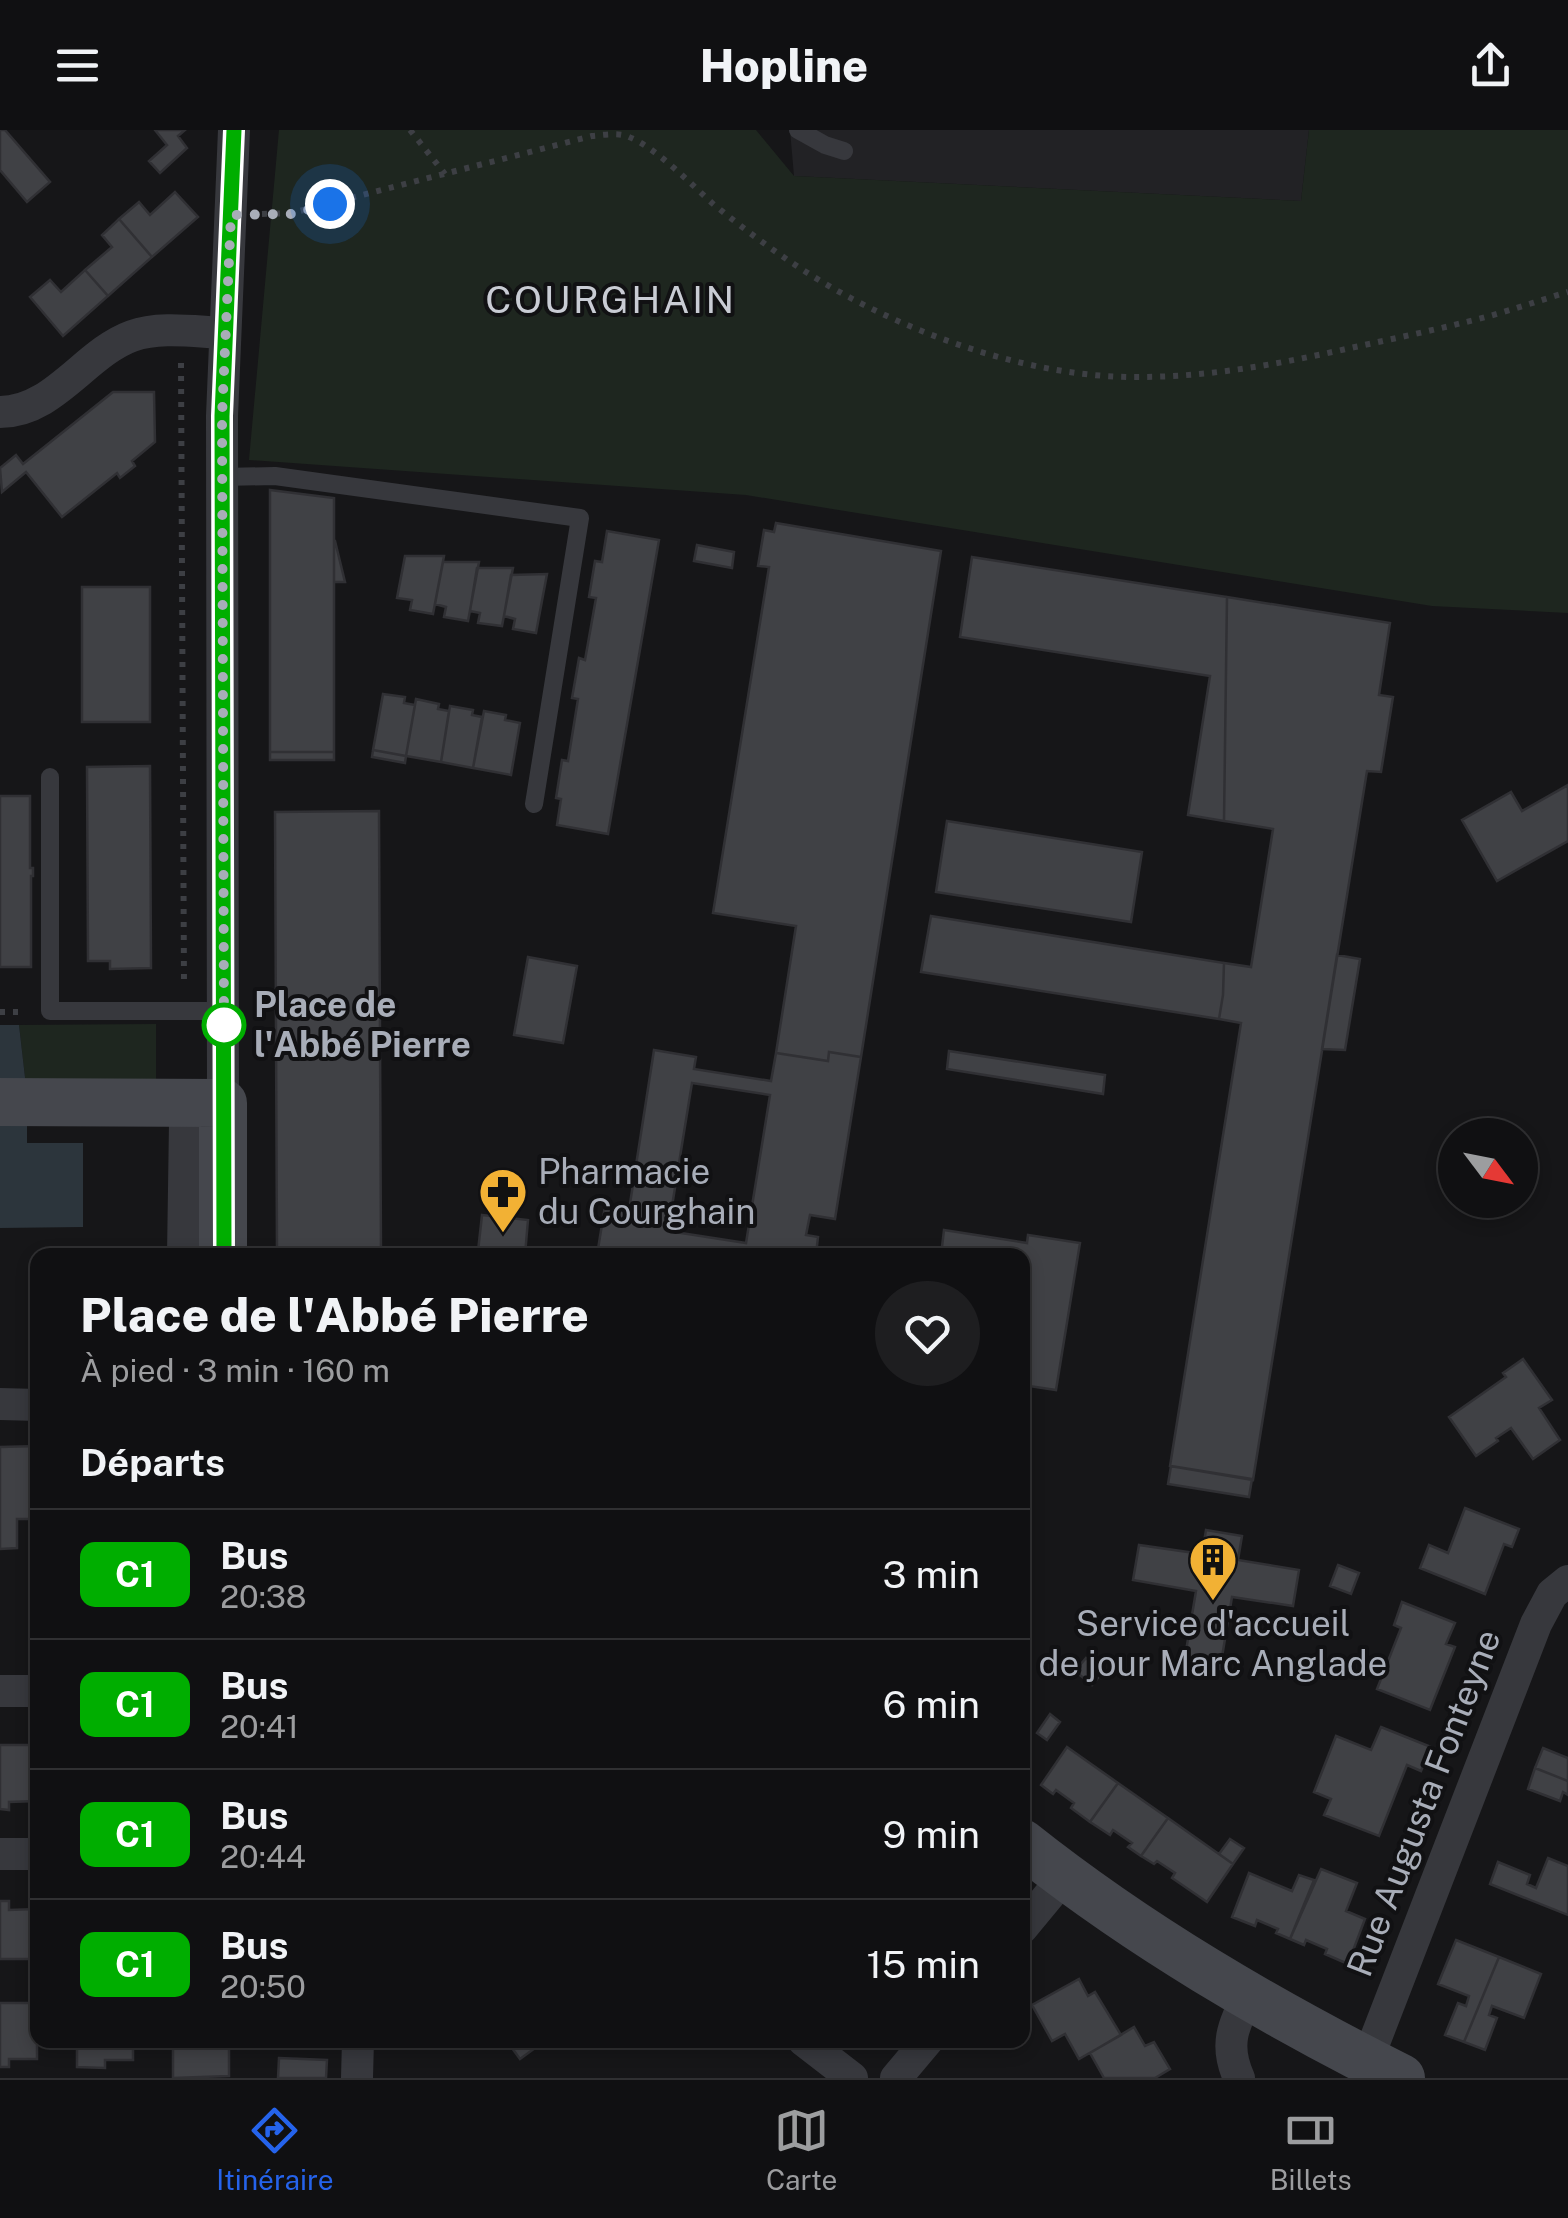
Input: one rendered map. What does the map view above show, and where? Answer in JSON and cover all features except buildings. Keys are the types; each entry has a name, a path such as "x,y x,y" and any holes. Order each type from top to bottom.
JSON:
{"street":[{"path":"184,1248 224,1011 222,476 234,130"},
{"path":"1,414 37,402 130,337 149,332 225,333"},
{"path":"0,1102 204,1113"},
{"path":"204,1113 223,1248"},
{"path":"0,1404 30,1404"},
{"name":"Rue Augusta Fonteyne","path":"1384,2070 1536,1624 1552,1594 1568,1580"},
{"path":"0,1691 30,1691"},
{"path":"1030,1849 1146,1933 1248,1996 1384,2070"},
{"path":"0,1854 30,1854"},
{"path":"1030,1918 1065,1876"},
{"path":"1239,2078 1232,2061 1232,2036 1248,1996"},
{"path":"357,2078 358,2048"},
{"path":"813,2048 852,2078"},
{"path":"896,2078 921,2048"}],"lane":[{"path":"798,130 844,150"},
{"path":"222,476 275,476 580,518 534,804"},
{"path":"50,777 50,1011 224,1011"}],"path":[{"path":"410,130 446,174"},
{"path":"231,215 292,214 592,136 629,137 761,242 836,291 928,333 1021,364 1136,377 1207,374 1272,365 1469,322 1568,292"},
{"path":"180,332 184,1011"}],"shaded area":[{"path":"279,130 756,130 794,176 1301,201 1309,130 1568,130 1568,613 1432,606 746,495 249,460"},
{"path":"790,130 1309,130 1301,201 794,176"},
{"path":"156,1024 156,1085 26,1086 19,1025"},
{"path":"0,1025 19,1025 26,1086 0,1084"},
{"path":"0,1116 27,1116 27,1143 83,1143 83,1227 0,1228"}],"bus line":[{"name":"C1","path":"224,1248 222,416 234,130"}],"place":[{"name":"Place de l'Abbé Pierre","path":"224,1025"},
{"name":"Pharmacie du Courghain","path":"503,1234"},
{"name":"Service d'accueil de jour Marc Anglade","path":"1213,1602"}],"district":[{"name":"COURGHAIN","path":"611,300"}],"route":[{"path":"224,1025 224,1031 222,416 231,215 292,214 330,204"}]}
